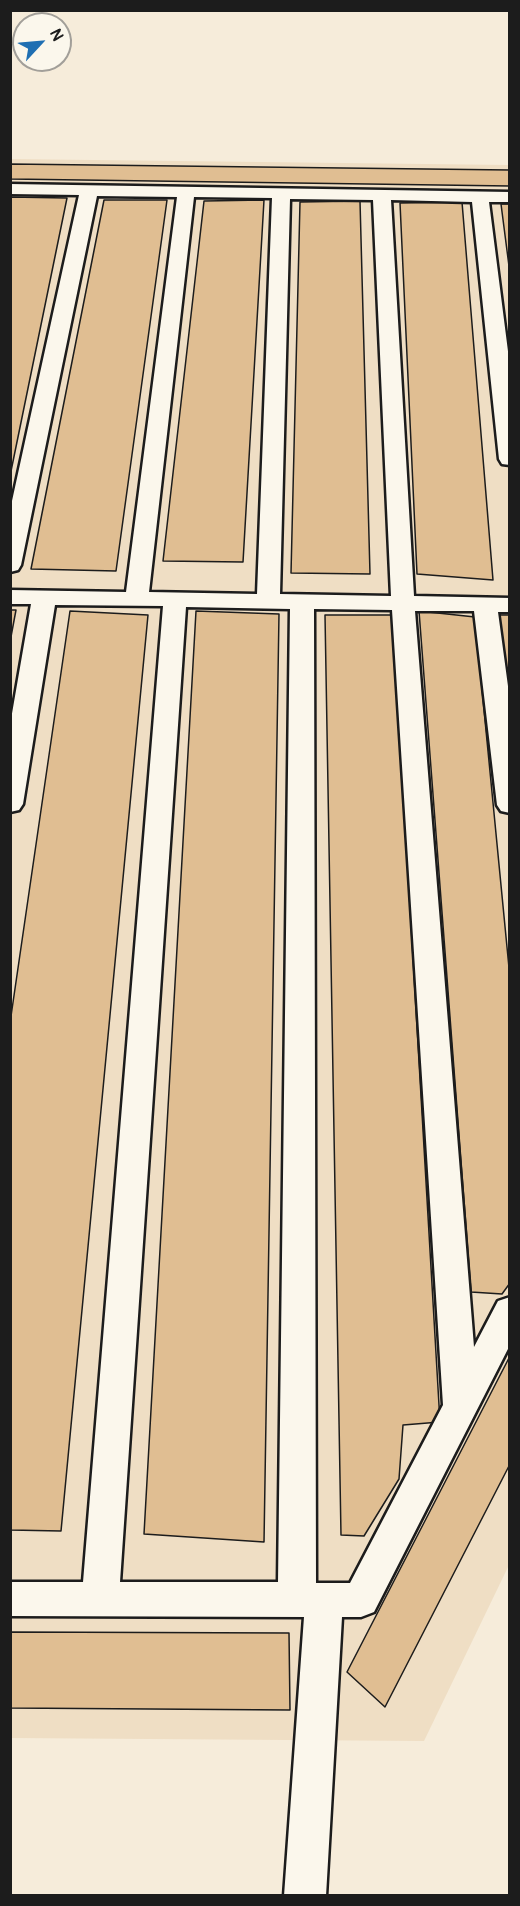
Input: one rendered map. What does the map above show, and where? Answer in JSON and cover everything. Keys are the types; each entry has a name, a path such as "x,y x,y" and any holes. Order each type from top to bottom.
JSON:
{"lane":[{"path":"10,189 510,197"},
{"path":"10,565 89,190"},
{"path":"137,599 186,192"},
{"path":"268,601 281,193"},
{"path":"382,195 403,603 461,1406"},
{"path":"480,196 510,459"},
{"path":"10,597 497,604 510,805"},
{"path":"10,804 44,598"},
{"path":"100,1599 175,599"},
{"path":"302,602 310,1600 305,1896"},
{"path":"10,1599 362,1600 510,1311"}],"shaded area":[{"path":"11,159 509,165 509,1565 424,1741 11,1738"}],"building":[{"path":"10,164 510,170 510,186 10,179"},
{"path":"10,197 67,198 10,476"},
{"path":"104,200 167,200 116,571 31,569"},
{"path":"264,200 243,562 163,561 204,201"},
{"path":"360,201 370,574 291,573 300,202"},
{"path":"462,202 493,580 417,574 400,203"},
{"path":"501,204 510,204 510,274"},
{"path":"10,610 16,610 10,642"},
{"path":"70,611 148,615 61,1531 10,1530 10,1023"},
{"path":"196,611 279,614 264,1542 144,1534"},
{"path":"419,611 475,617 510,978 510,1283 502,1294 471,1292"},
{"path":"325,615 393,615 440,1422 403,1425 399,1479 364,1536 341,1535"},
{"path":"498,615 510,615 510,705"},
{"path":"510,1356 510,1464 385,1707 347,1672"},
{"path":"10,1632 289,1633 290,1710 10,1708"}]}
